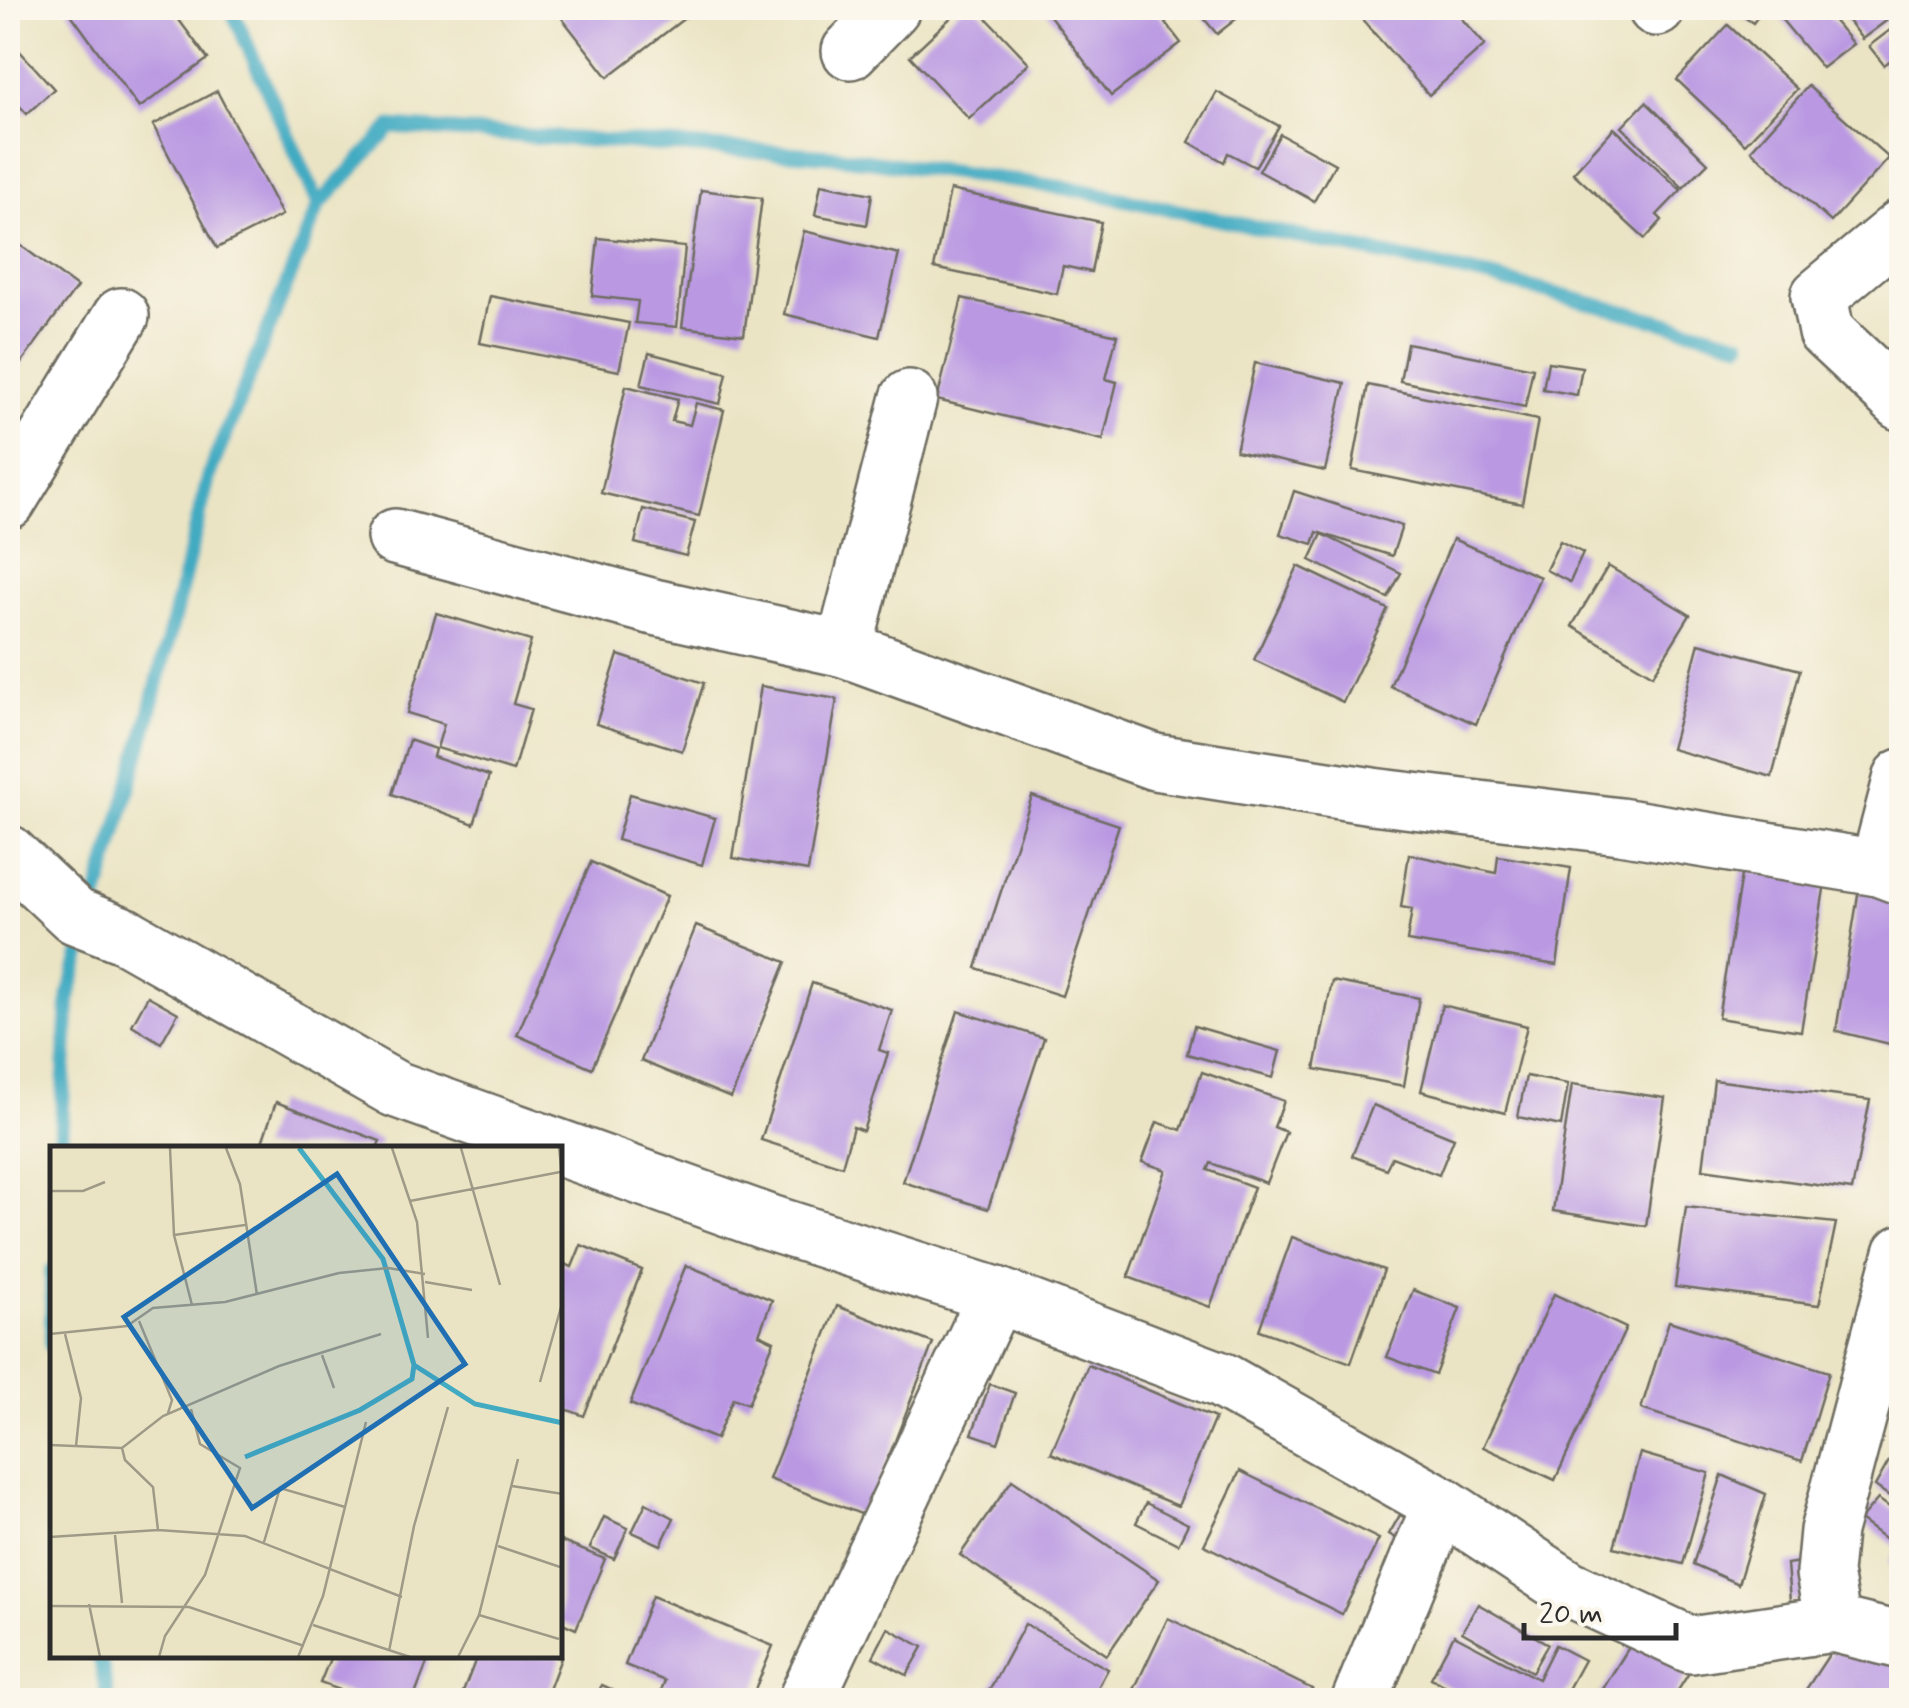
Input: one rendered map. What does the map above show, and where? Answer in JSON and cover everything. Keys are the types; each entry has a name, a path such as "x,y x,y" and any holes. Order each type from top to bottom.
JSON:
{"street":[{"path":"850,51 892,8"},
{"path":"1902,227 1819,296 1826,332 1902,403"},
{"path":"8,501 121,316"},
{"path":"844,650 908,398"},
{"path":"396,536 654,608 844,650 1155,762 1372,796 1620,826 1890,872 1902,778"},
{"path":"8,853 75,916 126,936 395,1089 555,1146"},
{"path":"562,1149 770,1223 996,1295 1221,1380 1441,1504 1568,1588 1692,1645 1833,1624 1902,1641"},
{"path":"1833,1624 1824,1573 1828,1531 1902,1253"},
{"path":"806,1700 996,1295"},
{"path":"1360,1700 1441,1504"}],"building":[{"path":"170,8 208,59 139,108 68,10"},
{"path":"554,8 679,8 686,17 608,77"},
{"path":"961,8 977,8 1029,63 969,119 910,56"},
{"path":"1044,8 1154,8 1181,43 1111,96"},
{"path":"1195,8 1250,8 1217,34"},
{"path":"1352,8 1452,8 1485,45 1429,95"},
{"path":"1523,8 1544,8 1532,18"},
{"path":"1731,8 1764,8 1753,23"},
{"path":"1772,8 1823,8 1853,44 1822,68"},
{"path":"1838,8 1902,8 1902,9 1862,39"},
{"path":"1898,24 1902,52 1884,65 1869,46"},
{"path":"1728,25 1797,89 1745,144 1677,80"},
{"path":"8,38 54,89 27,114 8,93"},
{"path":"1808,86 1889,158 1831,222 1751,150"},
{"path":"217,91 282,215 217,248 153,125"},
{"path":"1217,92 1279,126 1255,167 1228,153 1224,162 1189,142"},
{"path":"1646,102 1708,163 1683,188 1622,127"},
{"path":"1614,128 1681,190 1657,215 1662,220 1645,239 1573,173"},
{"path":"1280,134 1335,164 1314,201 1259,171"},
{"path":"821,184 872,194 867,225 815,215"},
{"path":"701,190 762,198 744,335 682,327"},
{"path":"950,190 1101,222 1091,272 1063,266 1057,294 934,268"},
{"path":"804,231 899,254 879,337 784,314"},
{"path":"8,236 77,287 8,381"},
{"path":"598,238 685,247 677,327 635,323 638,301 592,296"},
{"path":"490,296 629,323 619,371 480,343"},
{"path":"962,298 1117,335 1106,379 1117,382 1103,440 937,400"},
{"path":"1407,343 1533,368 1525,407 1400,381"},
{"path":"649,353 727,373 720,404 641,385"},
{"path":"1548,362 1582,367 1577,395 1543,389"},
{"path":"1255,363 1345,383 1325,471 1236,451"},
{"path":"1368,385 1538,420 1522,504 1352,470"},
{"path":"626,386 678,399 672,421 690,425 696,403 724,410 699,516 601,493"},
{"path":"1294,491 1402,526 1392,556 1317,532 1313,544 1280,534"},
{"path":"643,509 695,522 686,556 635,543"},
{"path":"1322,534 1401,573 1388,598 1310,560"},
{"path":"1453,539 1540,577 1476,724 1390,686"},
{"path":"1560,541 1583,553 1570,582 1546,570"},
{"path":"1298,566 1388,609 1343,702 1254,660"},
{"path":"1608,566 1690,615 1653,675 1572,626"},
{"path":"436,613 531,641 513,704 531,709 513,771 437,748 444,724 407,713"},
{"path":"1699,643 1800,670 1772,777 1671,749"},
{"path":"618,655 704,683 682,751 596,724"},
{"path":"761,686 837,699 808,871 733,858"},
{"path":"409,740 435,749 433,757 489,776 474,824 392,794"},
{"path":"630,794 715,818 702,865 617,840"},
{"path":"1032,796 1119,825 1062,996 976,968"},
{"path":"1409,854 1496,873 1498,856 1571,868 1557,965 1407,941 1412,909 1401,907"},
{"path":"591,862 667,896 592,1068 517,1035"},
{"path":"1742,869 1825,883 1801,1031 1718,1018"},
{"path":"1859,889 1902,900 1902,1047 1836,1031"},
{"path":"696,926 786,962 731,1098 641,1061"},
{"path":"1332,981 1419,998 1404,1086 1315,1069"},
{"path":"812,983 892,1010 879,1050 888,1053 863,1131 853,1127 842,1166 761,1140"},
{"path":"148,996 178,1013 161,1043 132,1025"},
{"path":"1442,1005 1527,1026 1505,1113 1421,1091"},
{"path":"958,1011 1044,1038 988,1209 903,1182"},
{"path":"1194,1026 1280,1051 1273,1078 1187,1054"},
{"path":"1202,1072 1284,1101 1274,1127 1286,1132 1266,1183 1211,1163 1208,1170 1254,1187 1210,1307 1128,1277 1166,1170 1142,1162 1157,1122 1181,1130"},
{"path":"1526,1076 1568,1084 1561,1126 1518,1117"},
{"path":"1714,1080 1870,1100 1852,1190 1703,1169"},
{"path":"1572,1084 1665,1098 1646,1226 1553,1211"},
{"path":"276,1102 380,1141 378,1146 261,1146"},
{"path":"1373,1105 1454,1138 1439,1175 1392,1157 1386,1169 1352,1156"},
{"path":"1686,1207 1836,1223 1819,1305 1675,1287"},
{"path":"1292,1237 1384,1270 1351,1363 1259,1330"},
{"path":"581,1245 642,1270 584,1416 562,1408 562,1263 572,1267"},
{"path":"686,1265 772,1300 759,1334 774,1341 748,1404 733,1398 716,1439 630,1404"},
{"path":"1413,1290 1460,1308 1435,1375 1387,1357"},
{"path":"1554,1294 1626,1328 1555,1480 1483,1447"},
{"path":"837,1306 933,1343 866,1516 769,1479"},
{"path":"1669,1321 1829,1372 1802,1461 1641,1409"},
{"path":"1088,1365 1215,1418 1178,1506 1051,1453"},
{"path":"990,1384 1015,1393 998,1443 972,1434"},
{"path":"1902,1438 1902,1505 1875,1486"},
{"path":"1640,1453 1709,1473 1683,1564 1614,1547"},
{"path":"1240,1471 1379,1539 1342,1614 1204,1545"},
{"path":"1722,1475 1766,1494 1738,1584 1693,1564"},
{"path":"1012,1480 1159,1580 1107,1655 960,1555"},
{"path":"1878,1499 1902,1516 1902,1572 1889,1563 1898,1548 1860,1520"},
{"path":"646,1503 674,1518 661,1545 632,1532"},
{"path":"1146,1503 1188,1524 1178,1544 1136,1523"},
{"path":"1400,1515 1421,1526 1409,1546 1389,1534"},
{"path":"604,1517 628,1528 614,1559 590,1548"},
{"path":"562,1542 605,1559 576,1629 562,1623"},
{"path":"1811,1560 1819,1599 1790,1601 1787,1564"},
{"path":"652,1596 773,1646 751,1700 657,1700 665,1681 625,1665"},
{"path":"1478,1604 1548,1644 1532,1672 1462,1632"},
{"path":"1168,1618 1312,1689 1306,1700 1130,1698"},
{"path":"1025,1624 1108,1669 1091,1700 984,1700"},
{"path":"888,1628 923,1647 907,1675 873,1657"},
{"path":"1641,1628 1696,1662 1672,1700 1596,1700"},
{"path":"1844,1632 1902,1669 1902,1700 1799,1700"},
{"path":"1454,1635 1538,1679 1555,1645 1584,1660 1562,1700 1473,1700 1431,1678"},
{"path":"330,1658 429,1658 413,1700 366,1700 320,1683"},
{"path":"476,1658 561,1658 545,1700 460,1700"},
{"path":"602,1685 635,1700 594,1700"}],"waterway":[{"path":"60,1146 69,995 146,729 210,472 319,205 231,8"},
{"path":"319,205 391,127 835,156 1080,190 1489,277 1741,342"},
{"path":"100,1658 108,1700"}]}
